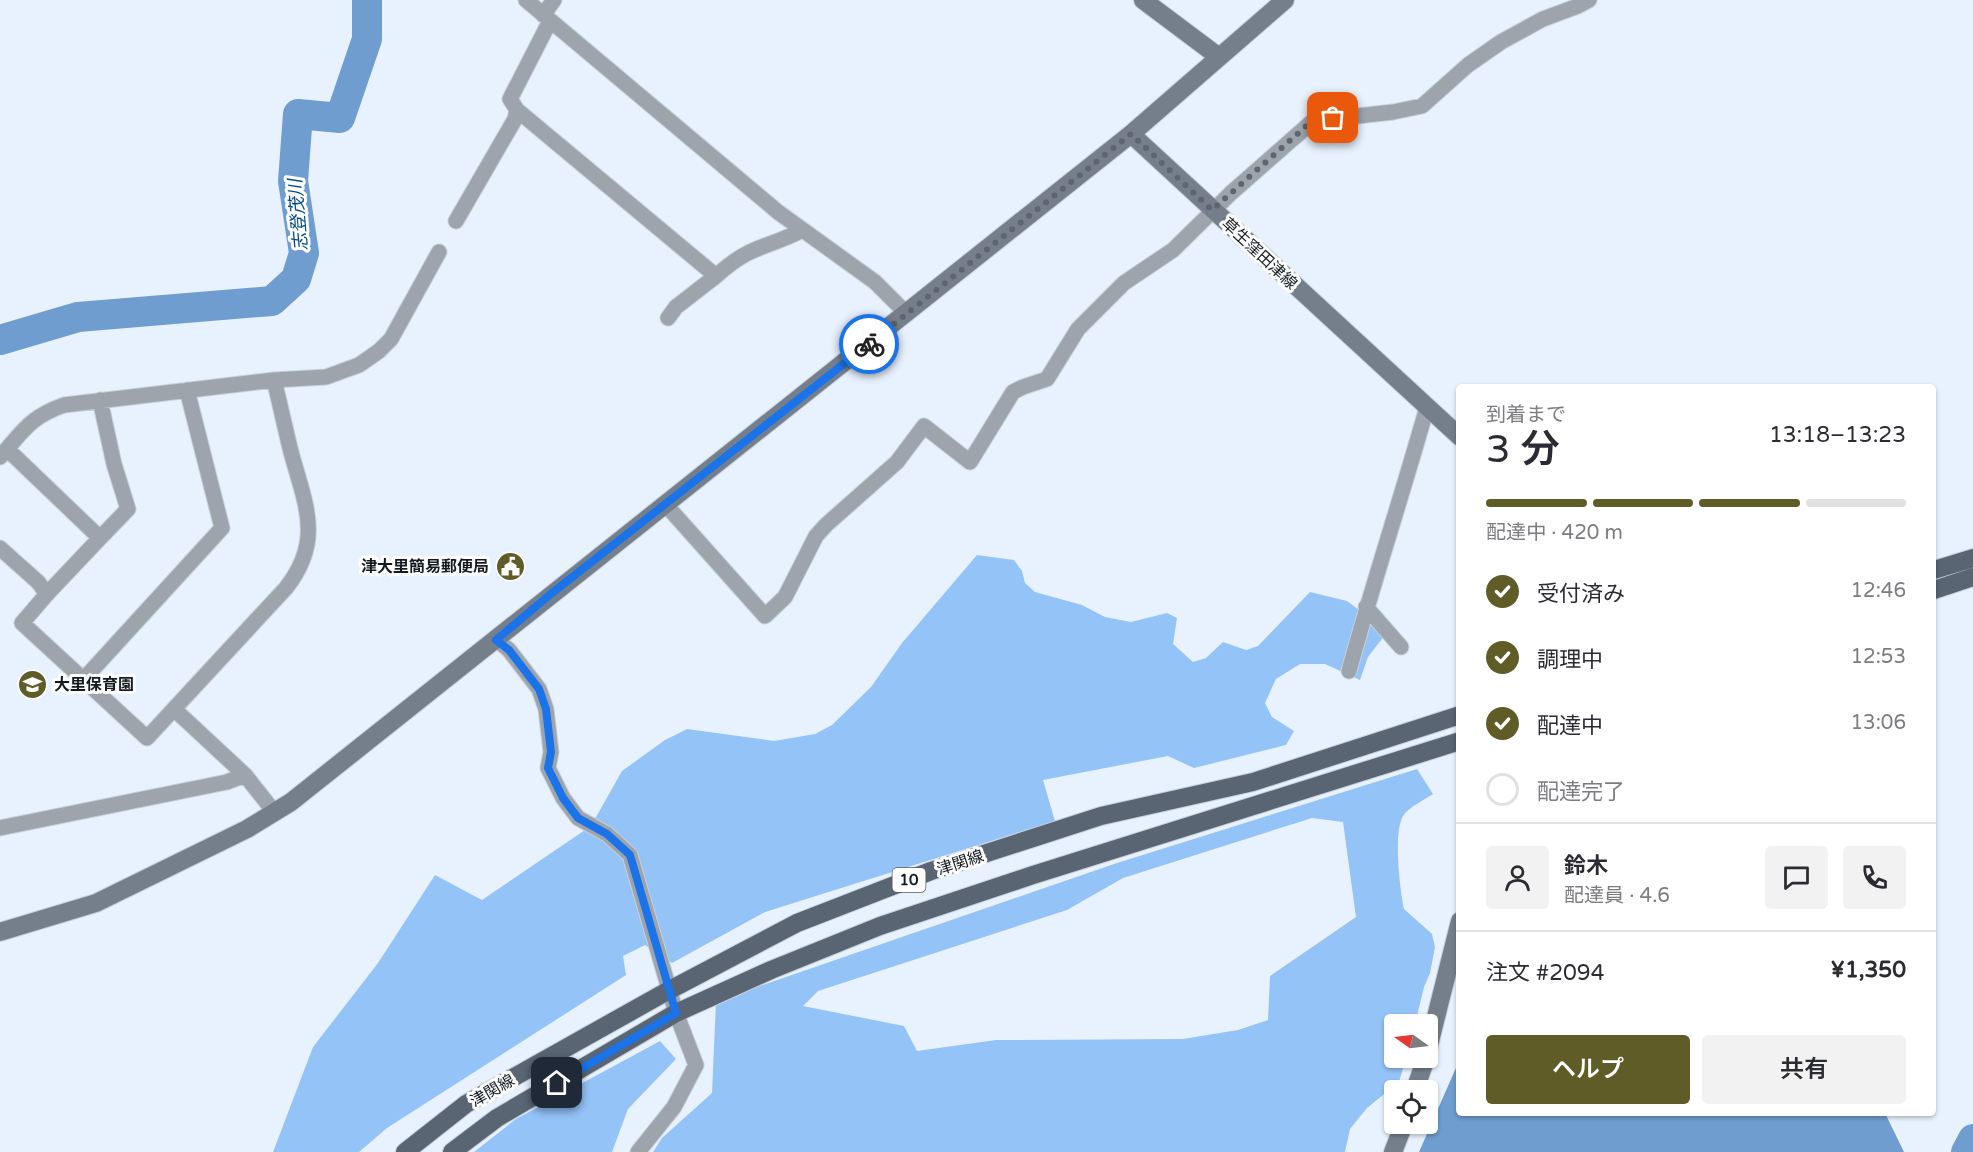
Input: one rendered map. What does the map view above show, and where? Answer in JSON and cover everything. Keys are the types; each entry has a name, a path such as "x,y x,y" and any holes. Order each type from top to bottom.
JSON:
{"main road":[{"path":"1936,569 1973,558"},
{"path":"1936,589 1973,578"},
{"name":"津関線","path":"405,1152 466,1104 669,990 797,923 931,871 1101,816 1253,782 1456,717"},
{"name":"津関線","path":"452,1152 497,1118 676,1013 771,970 880,926 1033,875 1456,742"}],"street":[{"path":"526,0 723,168 802,230 875,282 907,314"},
{"path":"554,0 510,99 517,110 716,276"},
{"path":"1143,0 1219,57"},
{"path":"0,932 96,903 275,813 352,756 552,593 907,314 1131,134 1285,0"},
{"path":"666,505 765,616 785,597 816,536 897,462 924,426 970,462 1013,392 1047,379 1078,328 1124,283 1173,250 1212,210 1313,120 1393,112 1422,106 1468,65 1501,42 1589,0"},
{"path":"456,221 515,119 517,110"},
{"name":"草生窪田津線","path":"1131,134 1456,433"},
{"path":"668,318 676,307 734,260 802,230"},
{"path":"100,538 3,453 27,425 39,415 64,405 326,376 359,365 391,339 439,252"},
{"path":"100,400 114,464 128,509 22,623 147,738 286,588 295,576 304,555 308,542 308,513 290,450 274,380"},
{"path":"83,680 222,528 187,390"},
{"path":"1349,671 1366,607 1403,493 1427,407"},
{"path":"0,548 38,582 47,594"},
{"path":"1366,607 1401,648"},
{"path":"496,640 509,650 539,689 546,709 551,752 548,768 563,798 578,818 607,834 630,855 676,1013 696,1065 674,1107 638,1152"},
{"path":"174,709 245,775 275,813"},
{"path":"0,828 227,782 245,775"},
{"path":"1437,1014 1456,937"},
{"path":"1394,1152 1400,1134"}],"shaded area":[{"path":"977,555 1014,560 1022,571 1025,583 1035,592 1082,605 1105,617 1131,622 1167,613 1177,618 1173,644 1193,662 1206,658 1223,642 1246,650 1258,646 1310,592 1347,601 1378,624 1385,635 1368,657 1360,680 1325,664 1300,664 1276,679 1265,703 1272,717 1294,731 1286,745 1194,768 1168,756 1043,780 1055,821 765,912 672,963 645,945 623,956 626,975 387,1128 359,1152 273,1152 313,1047 378,963 435,875 482,900 591,826 622,771 665,740 687,729 774,741 815,734 832,725 871,687 902,643"},
{"path":"1417,769 1433,794 1405,813 1398,835 1399,876 1404,909 1432,934 1435,947 1430,973 1417,1014 1384,1014 1384,1068 1403,1068 1400,1080 1384,1080 1384,1094 1367,1108 1350,1129 1345,1152 653,1152 662,1138 712,1093 716,1001 1117,863","holes":["1312,818 1343,822 1356,917 1270,976 1268,1020 1238,1030 1183,1039 996,1040 917,1051 904,1026 803,1006 818,991 1067,910 1123,878"]},
{"path":"660,1041 676,1059 628,1109 612,1152 474,1152 516,1119"},
{"path":"1456,1068 1456,1116 1886,1116 1904,1152 1419,1152 1427,1134 1438,1134 1438,1109"}],"waterway":[{"name":"志登茂川","path":"0,340 78,317 272,301 296,279 304,253 293,181 298,114 340,118 367,39 367,0"},
{"path":"1966,1152 1973,1139"}],"way so far":[{"path":"869,344 1131,134 1212,210 1313,120 1333,118"}],"place":[{"name":"津大里簡易郵便局","path":"510,566"},
{"name":"大里保育園","path":"33,684"}],"route":[{"path":"557,1083 676,1013 630,855 607,834 578,818 563,798 548,768 551,752 546,709 539,689 509,650 496,640 552,593 869,344"}]}
